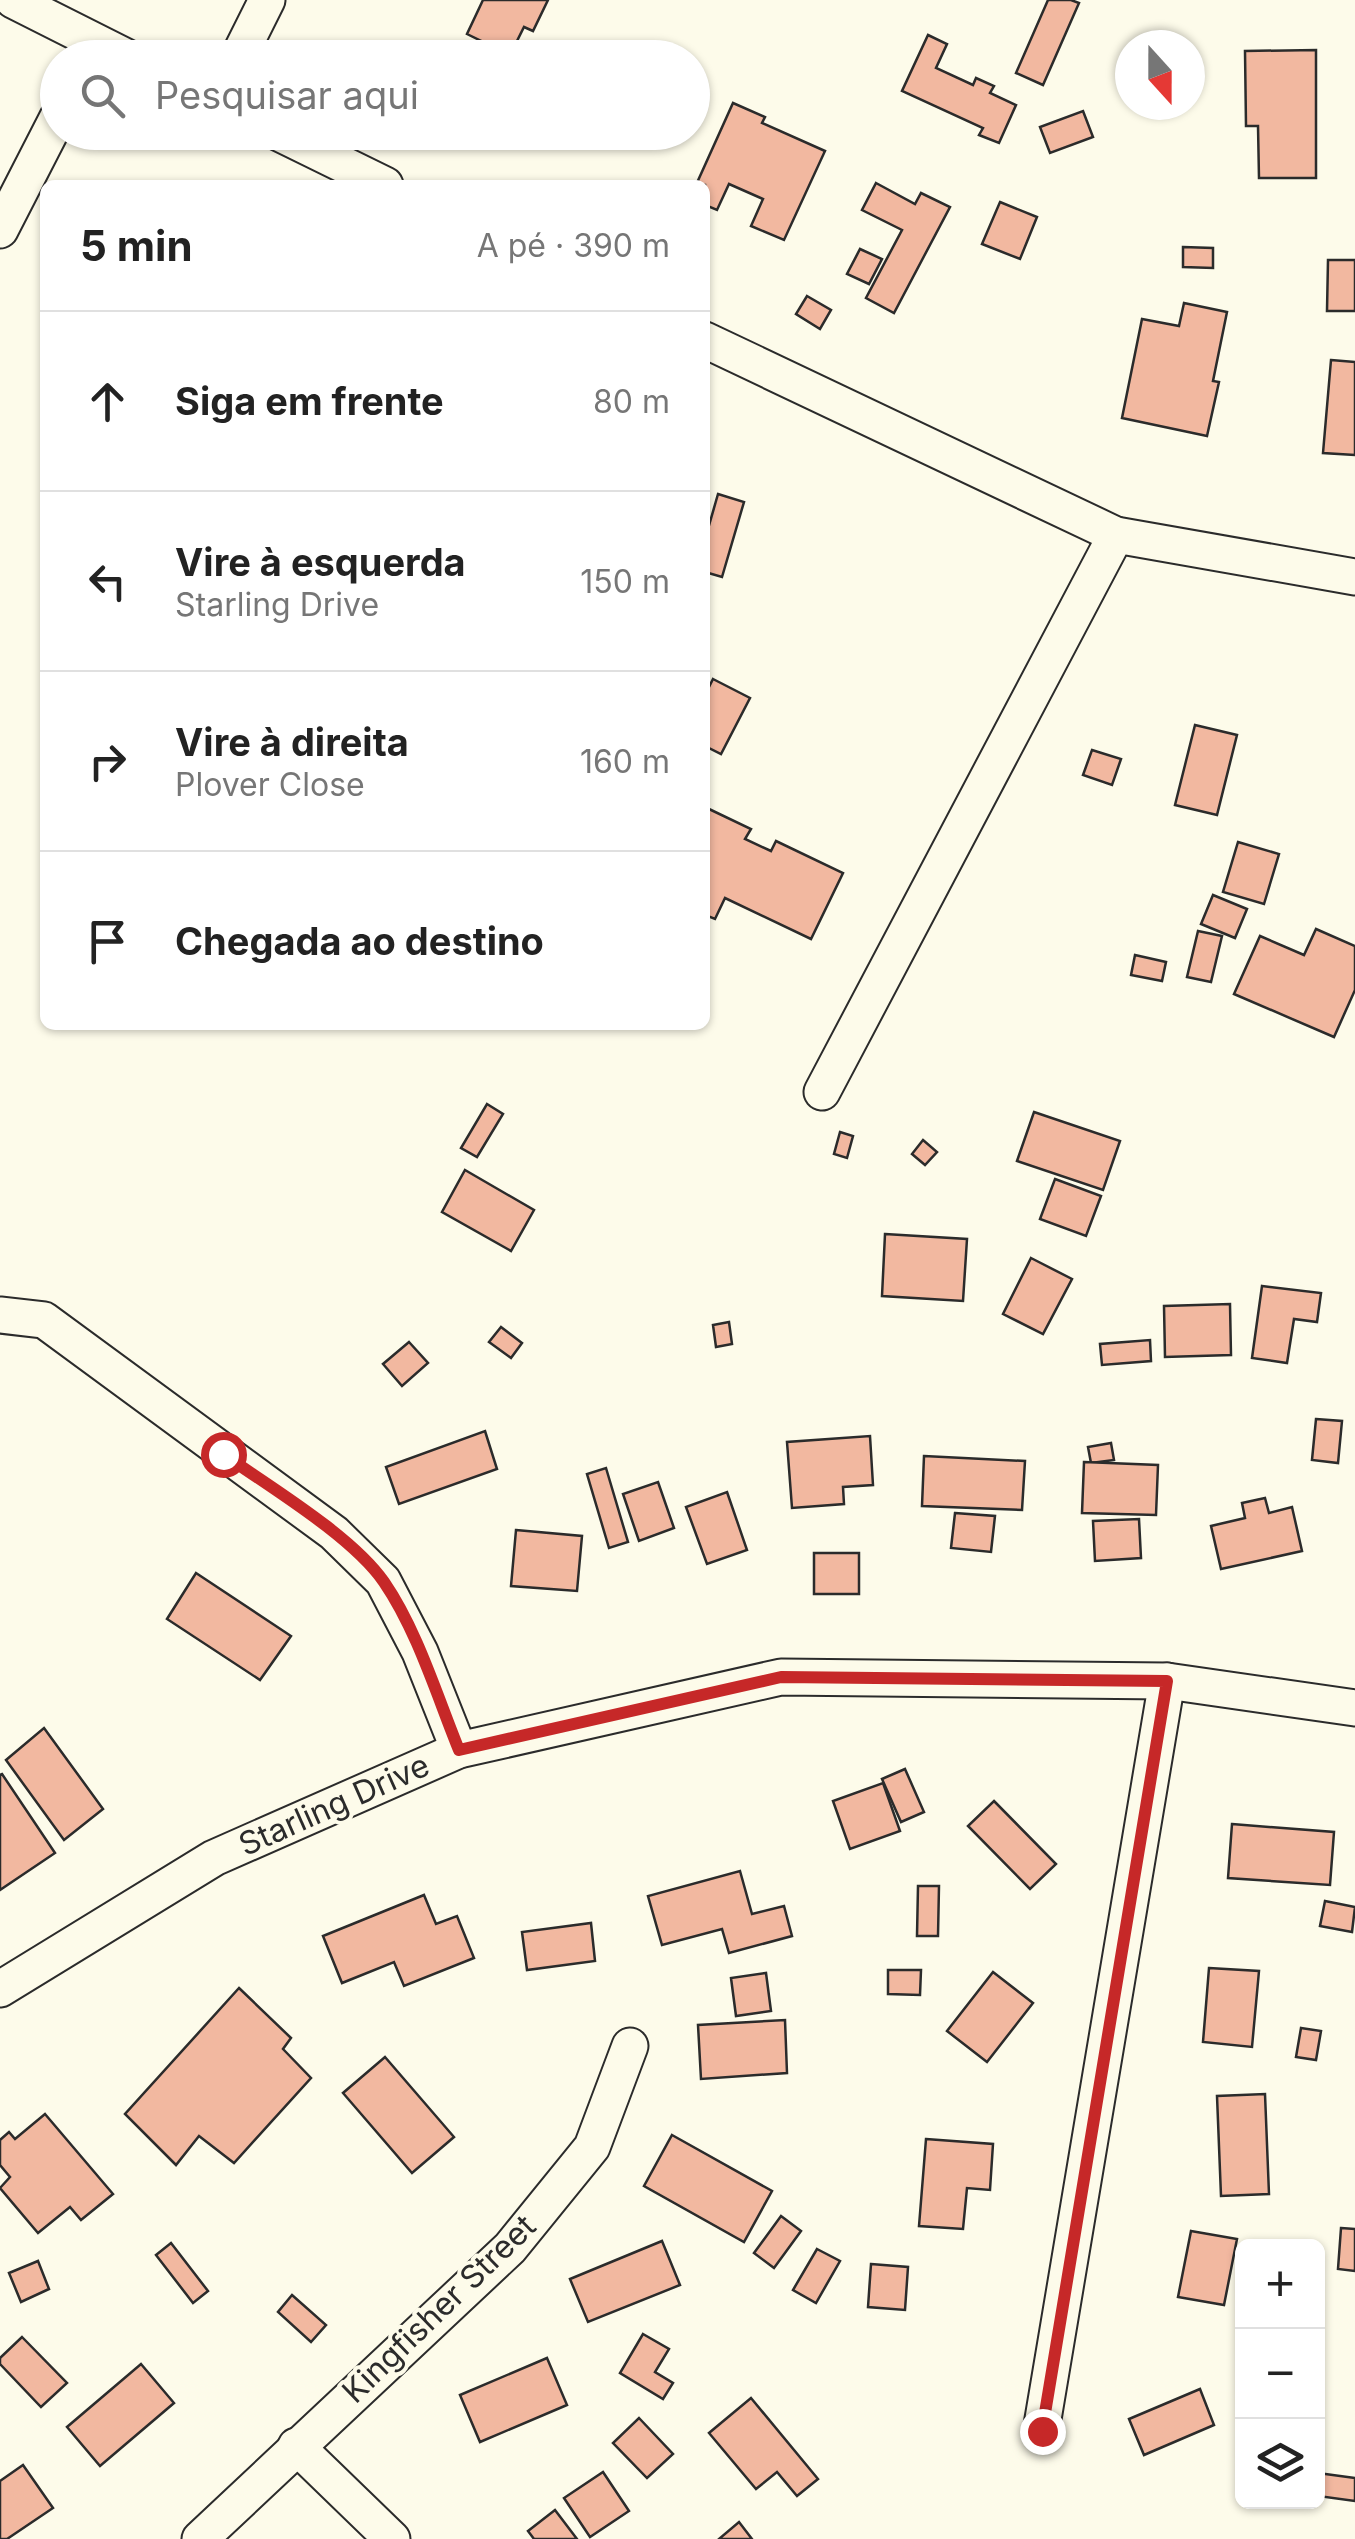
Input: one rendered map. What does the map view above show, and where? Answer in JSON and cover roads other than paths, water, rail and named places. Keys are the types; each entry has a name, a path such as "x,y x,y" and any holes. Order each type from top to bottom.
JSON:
{"street":[{"path":"13,0 77,40"},
{"path":"247,40 266,0"},
{"path":"0,230 41,150"},
{"path":"314,150 375,180"},
{"path":"710,342 1116,535 1355,577"},
{"path":"822,1092 1116,535"},
{"path":"0,1315 44,1320 334,1533 383,1581 420,1652 459,1750"},
{"name":"Starling Drive","path":"0,1989 214,1858 459,1750 781,1677 1167,1681 1355,1708"},
{"path":"1042,2431 1167,1681"},
{"name":"Kingfisher Street","path":"200,2539 510,2248 592,2147 630,2046"},
{"path":"296,2446 392,2539"}]}
